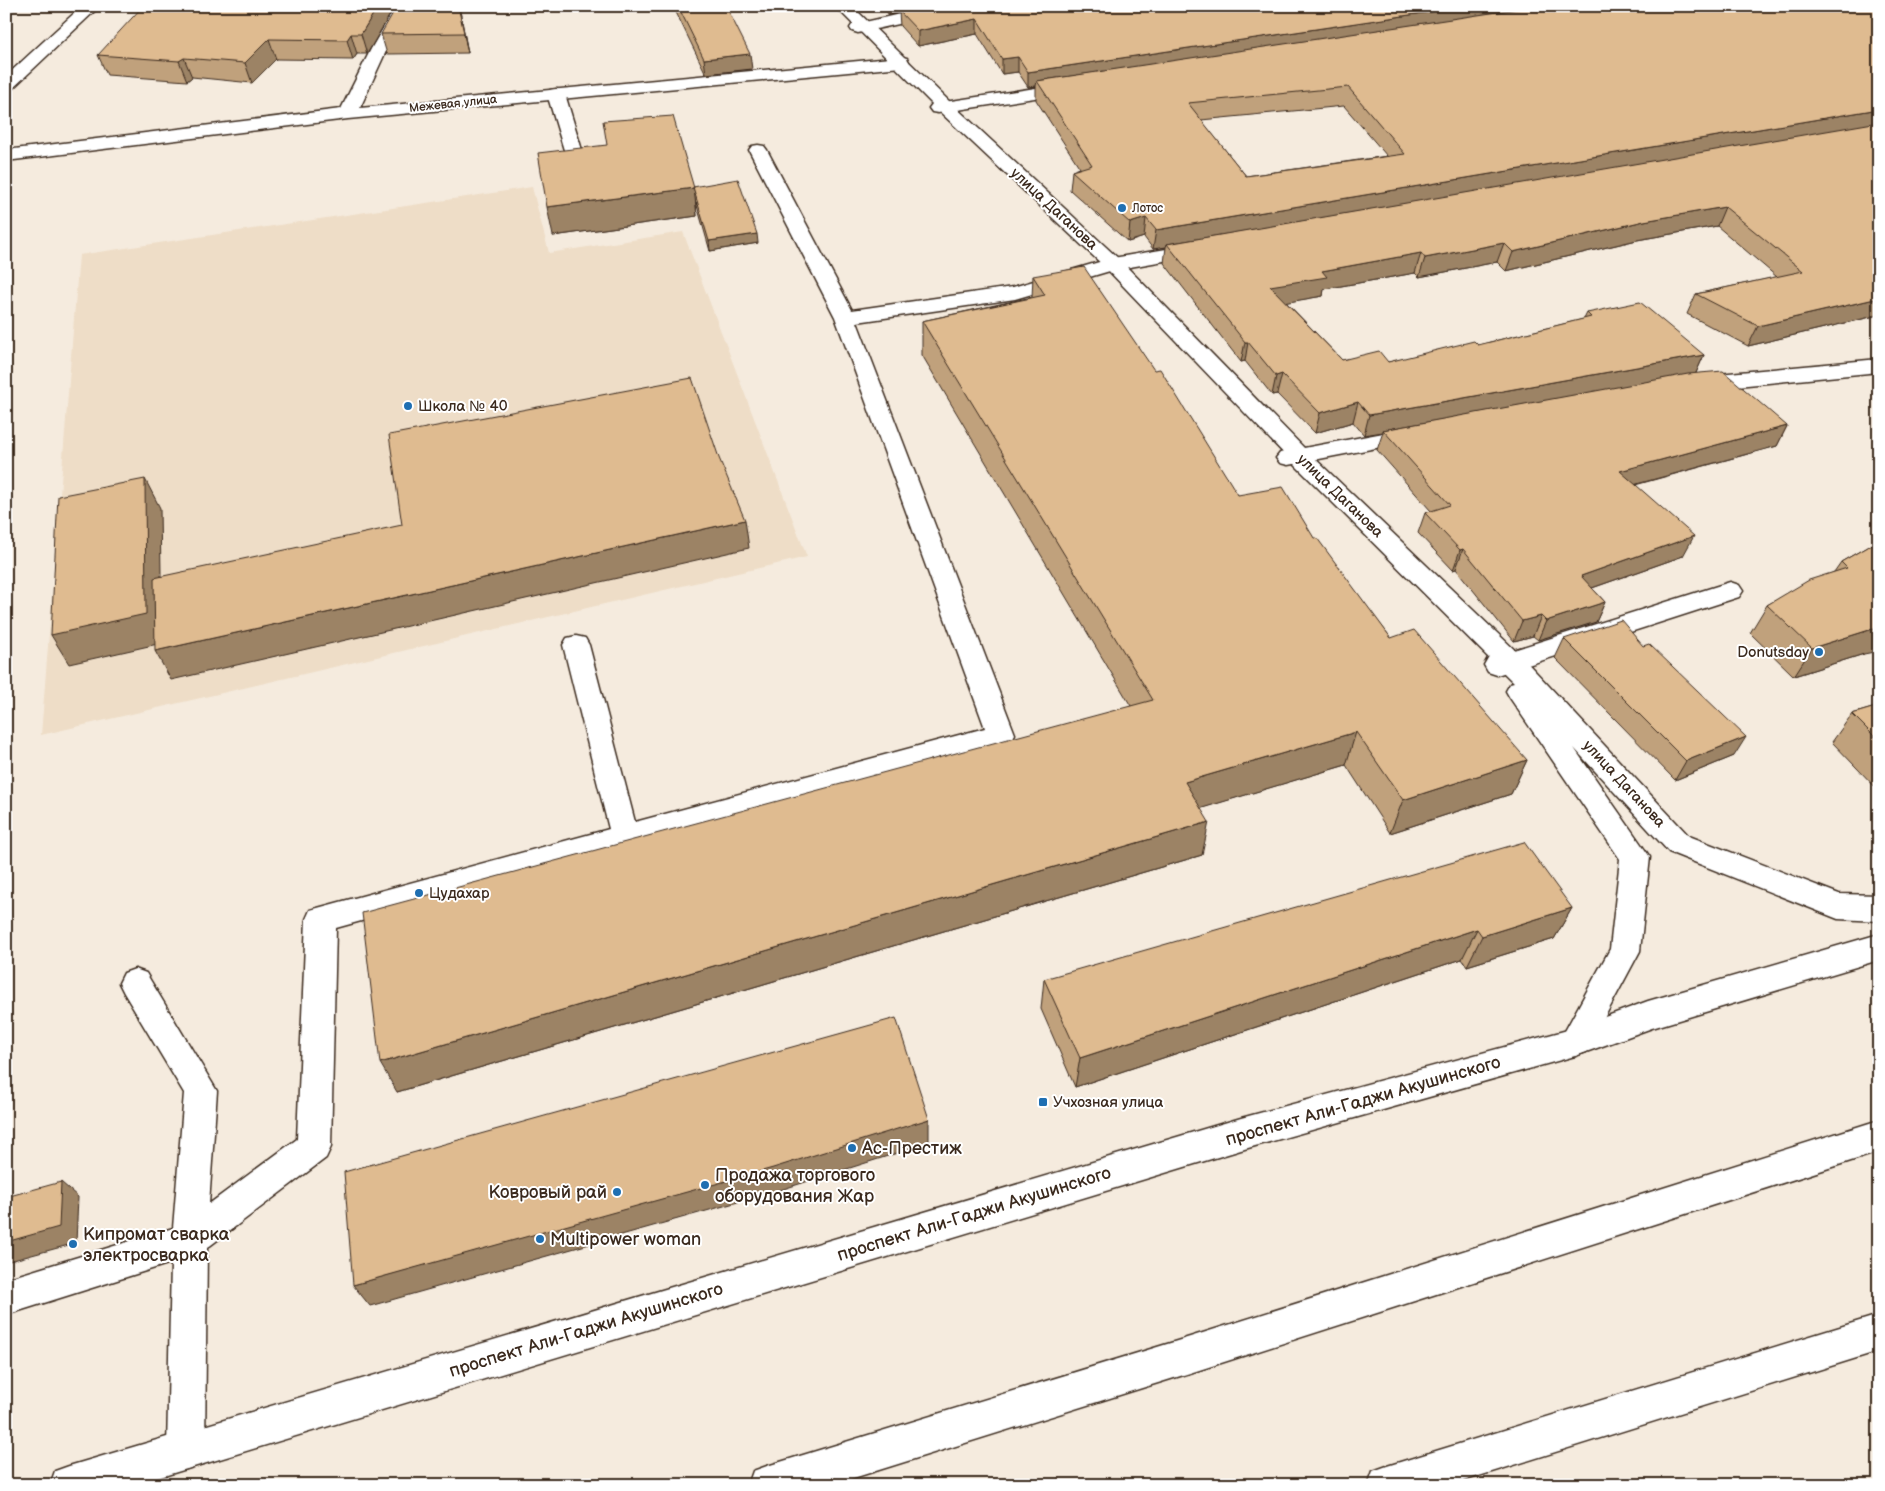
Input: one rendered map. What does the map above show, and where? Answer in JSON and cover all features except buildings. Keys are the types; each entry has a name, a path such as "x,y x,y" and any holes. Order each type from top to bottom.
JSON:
{"main road":[{"path":"6,86 92,6"},
{"path":"348,114 379,49 404,6"},
{"name":"улица Даганова","path":"837,6 861,27 1105,266 1293,457 1504,663 1679,844 1838,906 1879,908"},
{"name":"улица Даганова","path":"843,6 861,27"},
{"path":"861,27 958,6"},
{"name":"Межевая улица","path":"6,156 348,114 897,62"},
{"path":"942,107 1093,84"},
{"path":"556,94 576,160"},
{"path":"6,1297 189,1240 314,1147 321,919 1001,734 845,318 758,150"},
{"path":"845,318 1015,293 1105,266 1221,245"},
{"path":"1679,385 1879,365"},
{"path":"1293,457 1435,431"},
{"path":"1504,663 1730,592"},
{"path":"576,645 625,837"},
{"name":"улица Даганова","path":"1504,663 1507,675 1635,857 1625,951 1575,1042"},
{"name":"проспект Али-Гаджи Акушинского","path":"69,1485 1231,1137 1575,1042 1606,1032 1648,1014 1879,947"},
{"path":"135,983 201,1091 189,1240 186,1450"},
{"path":"767,1485 1190,1355 1879,1136"},
{"path":"1387,1485 1879,1333"}],"shaded area":[{"name":"Школа № 40","path":"532,187 549,253 683,232 807,557 41,735 79,255"}],"place":[{"name":"Лотос","path":"1122,208"},
{"name":"Школа № 40","path":"408,406"},
{"name":"Donutsday","path":"1819,652"},
{"name":"Цудахар","path":"419,893"},
{"name":"Учхозная улица","path":"1043,1102"},
{"name":"Ас-Престиж","path":"852,1148"},
{"name":"Продажа торгового оборудования Жар","path":"705,1185"},
{"name":"Ковровый рай","path":"617,1192"},
{"name":"Multipower woman","path":"540,1239"},
{"name":"Кипромат сварка электросварка","path":"73,1244"}]}
